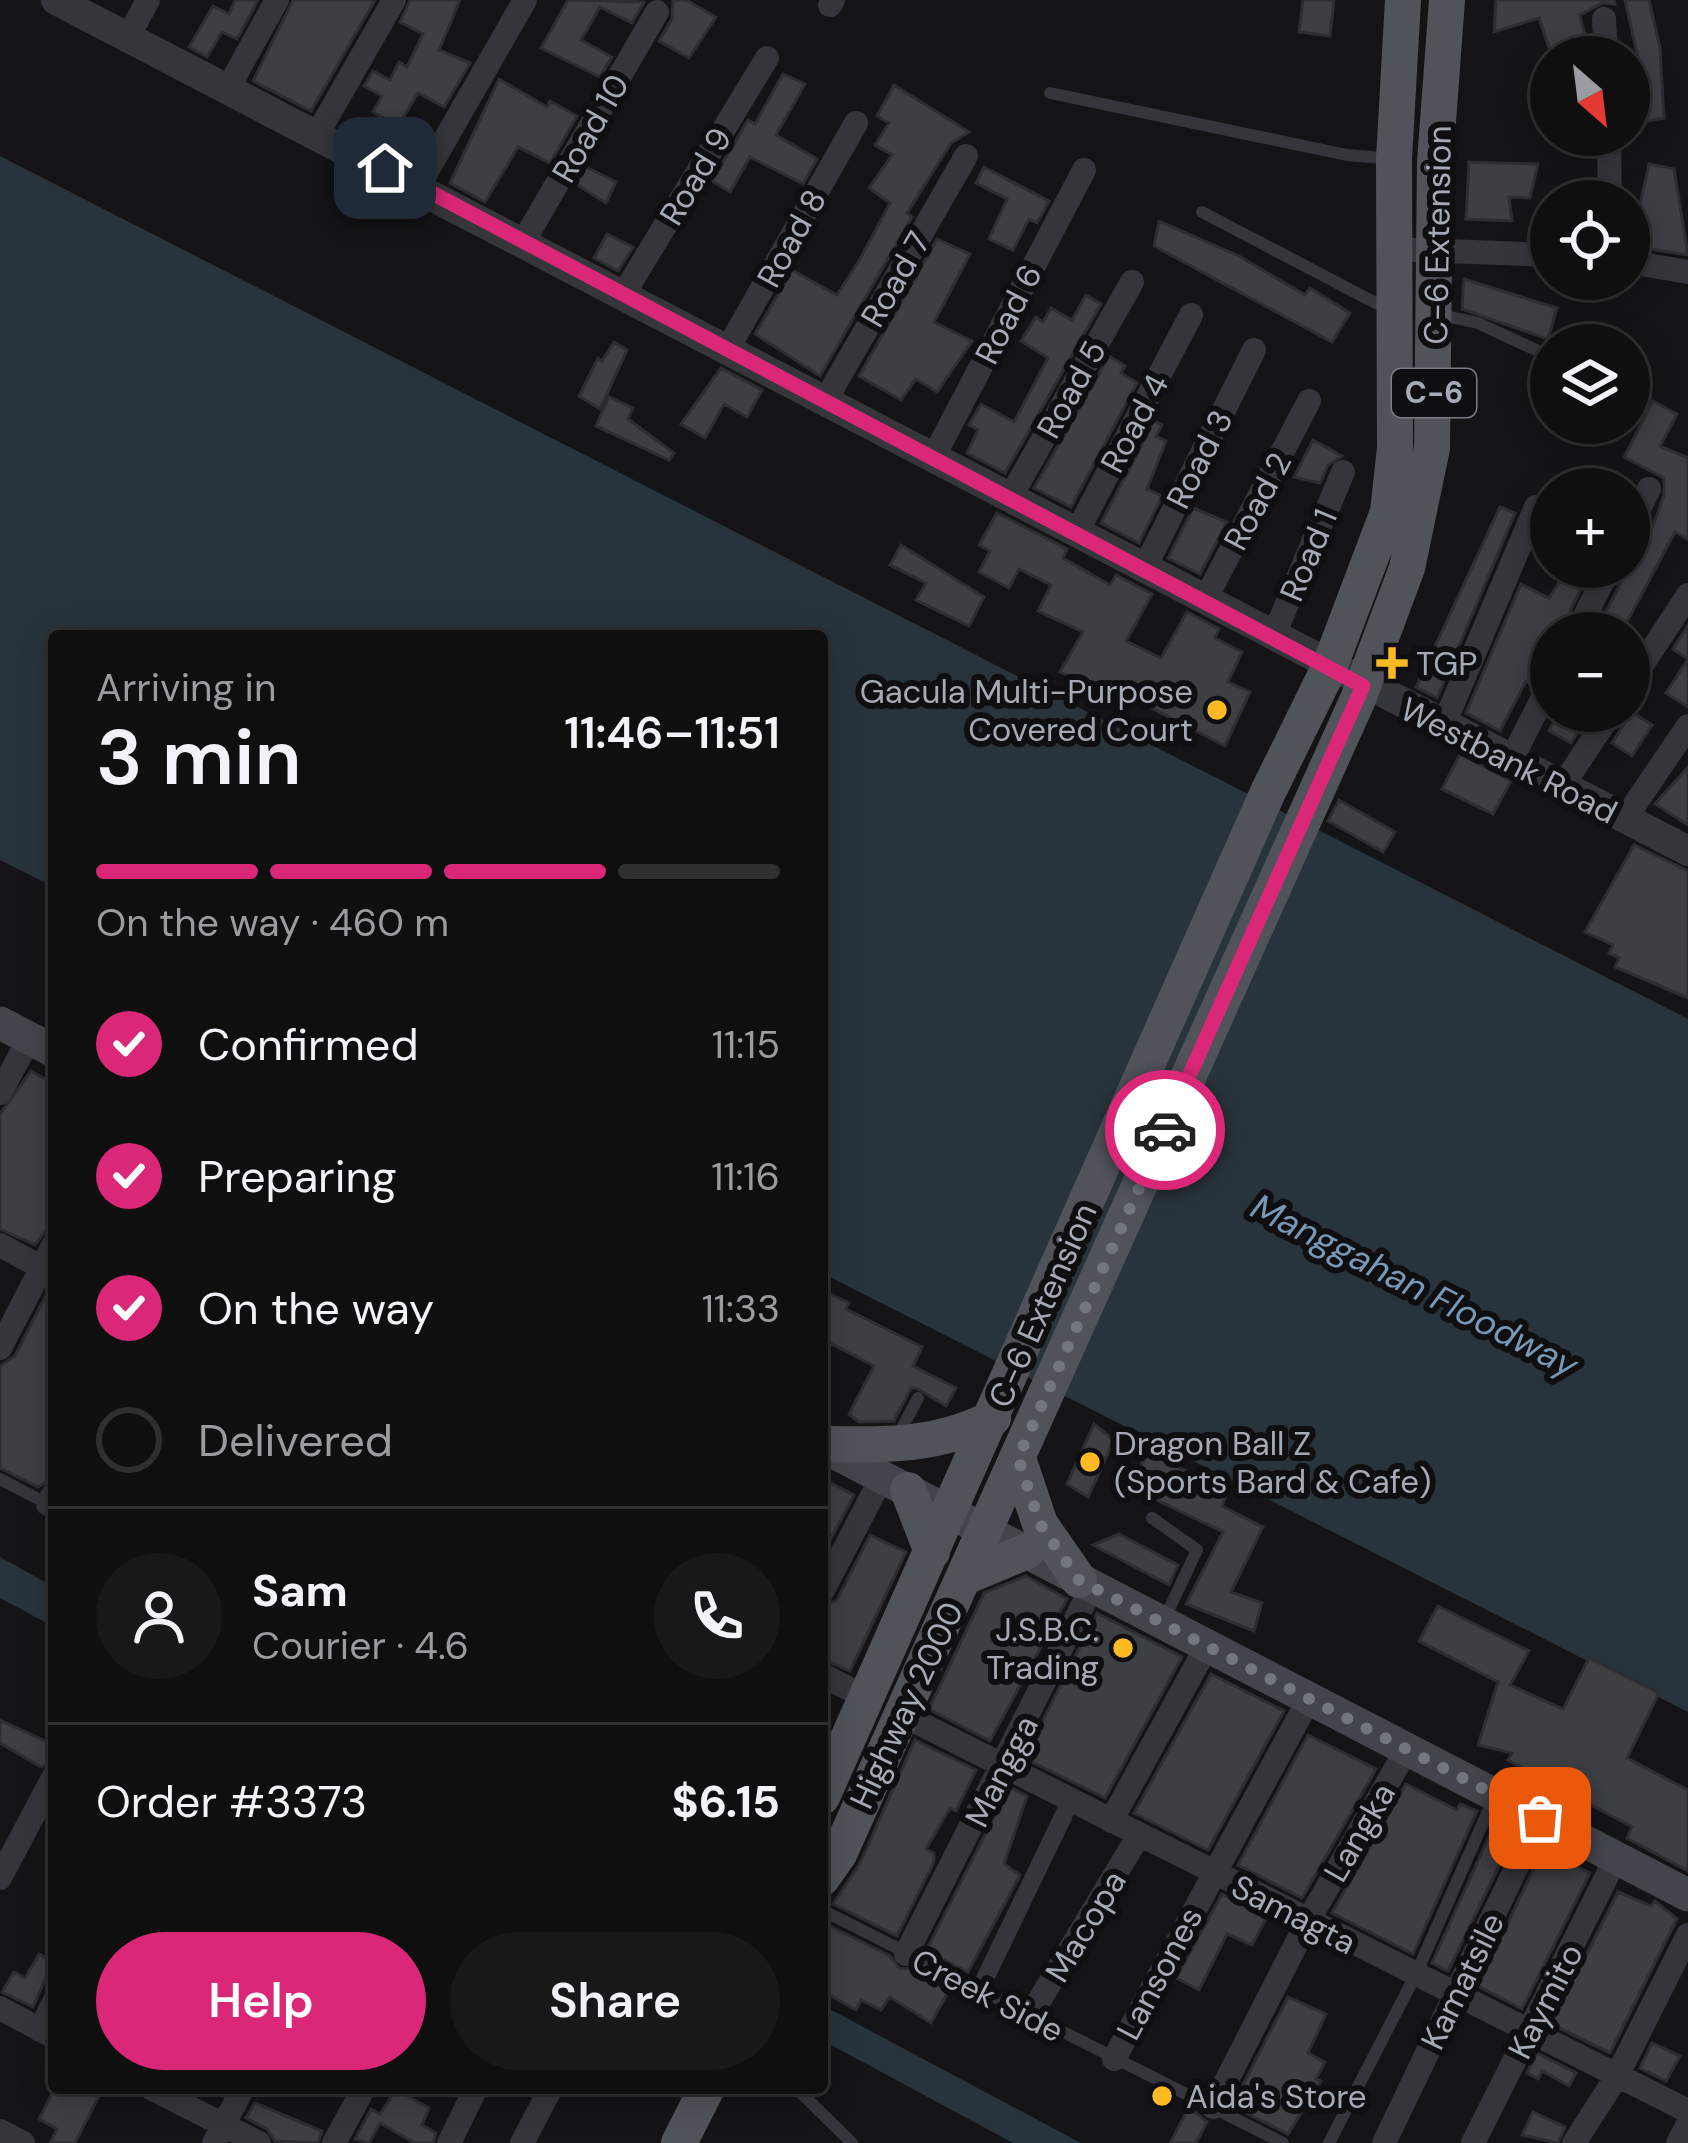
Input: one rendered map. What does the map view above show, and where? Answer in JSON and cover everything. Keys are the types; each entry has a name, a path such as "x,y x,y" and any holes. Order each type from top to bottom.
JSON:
{"main road":[{"name":"C-6 Extension","path":"936,1532 996,1411 1268,792 1329,668 1388,512 1395,448 1394,159 1403,0"},
{"name":"C-6 Extension","path":"986,1530 1363,686 1421,516 1432,448 1433,251 1447,0"},
{"path":"894,1471 996,1411"},
{"path":"828,1447 894,1471 936,1532 986,1530 1688,1895"},
{"path":"1020,1453 1040,1524 1085,1583"},
{"name":"Highway 2000","path":"828,1869 986,1530"},
{"name":"Highway 2000","path":"828,1780 859,1694 936,1532"},
{"path":"964,1577 1027,1551"},
{"path":"679,2143 704,2094"}],"street":[{"name":"Westbank Road","path":"56,0 419,185 1363,686 1688,851"},
{"path":"127,39 148,0"},
{"path":"227,90 278,0"},
{"path":"318,133 394,0"},
{"path":"419,185 525,0"},
{"name":"Road 10","path":"523,244 657,12"},
{"path":"1604,20 1605,36"},
{"name":"Road 9","path":"623,295 767,58"},
{"name":"Road 8","path":"726,352 856,124"},
{"name":"Road 7","path":"825,401 966,156"},
{"name":"Road 6","path":"933,458 1084,170"},
{"path":"1394,249 1530,254"},
{"path":"1650,266 1688,272"},
{"name":"Road 5","path":"1011,496 1132,283"},
{"name":"Road 4","path":"1076,532 1192,315"},
{"name":"Road 3","path":"1144,569 1254,350"},
{"name":"Road 2","path":"1205,600 1309,401"},
{"name":"Road 1","path":"1273,637 1343,472"},
{"path":"1444,724 1530,521"},
{"path":"1650,653 1688,595"},
{"path":"1512,758 1530,723"},
{"path":"1625,819 1688,726"},
{"path":"1563,785 1598,732"},
{"path":"0,1093 28,1038"},
{"path":"0,1245 48,1271 0,1348"},
{"path":"828,1582 894,1471"},
{"name":"Mangga","path":"906,1954 1005,1766 1085,1583"},
{"name":"Macopa","path":"1111,1821 1207,1646"},
{"path":"828,1678 859,1694"},
{"name":"Highway 2000","path":"828,1744 859,1694"},
{"name":"Lansones","path":"1114,2059 1309,1699"},
{"name":"Samagta","path":"901,1714 1688,2110"},
{"name":"Langka","path":"1213,2107 1308,1921 1407,1749"},
{"path":"0,1878 48,1787"},
{"path":"979,1990 1071,1800"},
{"name":"Kamatsile","path":"1384,2143 1540,1818"},
{"name":"Macopa","path":"1030,2016 1139,1835"},
{"name":"Kaymito","path":"1473,2143 1616,1858"},
{"path":"1574,2143 1617,2076 1688,1935"},
{"path":"0,2008 47,2033"},
{"path":"160,2094 219,2134 259,2143"},
{"path":"219,2134 240,2094"},
{"path":"334,2143 361,2094"},
{"path":"449,2143 473,2094"},
{"path":"522,2143 548,2094"},
{"path":"1678,2143 1688,2124"},
{"path":"0,2131 22,2143"}],"lane":[{"path":"1050,93 1347,154 1394,159"},
{"path":"1202,212 1395,313"},
{"path":"1435,313 1478,323 1530,347"},
{"path":"894,1471 918,1398"},
{"path":"0,1479 48,1500"},
{"path":"1152,1518 1197,1550 1162,1623"},
{"path":"1329,2143 1416,1974 1495,1796"},
{"name":"Creek Side","path":"828,1913 1283,2143"},
{"path":"802,2094 852,2143"}],"water":[{"name":"Manggahan Floodway","path":"0,156 1688,1019 1688,1712 828,1276 828,630 48,630 48,884 0,860"},
{"path":"0,1557 48,1584 48,1624 0,1598"},
{"path":"828,2008 1081,2143 1013,2143 828,2043"}],"building":[{"path":"235,0 258,0 237,39 222,32 207,57 189,47 213,6 229,14"},
{"path":"293,0 375,0 311,111 253,81"},
{"path":"410,0 460,0 439,50 470,63 444,107 418,93 398,126 373,112 382,96 364,86 373,71 390,80 399,62 407,67 423,34 400,22"},
{"path":"568,0 644,2 632,23 600,7 581,40 612,57 600,77 541,48"},
{"path":"673,0 686,0 716,17 689,58 659,41 672,19"},
{"path":"1303,0 1334,0 1330,36 1299,32"},
{"path":"1496,0 1614,0 1615,4 1602,3 1580,15 1585,36 1545,36 1539,18 1494,32"},
{"path":"1625,0 1649,0 1660,48 1664,118 1650,120 1650,36 1633,36"},
{"path":"783,74 805,84 776,135 817,159 803,184 750,157 730,192 712,181 748,120 755,124"},
{"path":"499,79 547,107 550,101 577,116 550,163 518,147 485,202 450,183"},
{"path":"894,85 969,132 951,143 907,213 912,217 820,376 755,334 792,270 837,295 860,259 890,203 869,188 892,155 875,145 889,123 877,116"},
{"path":"1469,162 1538,164 1534,180 1530,180 1530,198 1509,197 1512,221 1466,219"},
{"path":"1649,164 1674,169 1688,255 1650,249 1650,180 1645,180"},
{"path":"586,167 616,182 606,203 576,184"},
{"path":"984,167 1049,201 1037,223 1029,219 1013,250 989,239 1007,199 976,183"},
{"path":"1159,221 1239,256 1305,295 1310,288 1350,313 1332,342 1154,246"},
{"path":"607,234 633,247 618,271 594,258"},
{"path":"937,239 970,254 934,322 972,341 937,392 916,379 901,400 859,376"},
{"path":"1464,279 1557,308 1552,324 1530,324 1530,333 1462,309"},
{"path":"1086,295 1101,304 1005,473 967,453 978,430 969,425 981,404 1014,422 1048,358 1021,341 1036,317 1043,322 1051,308 1072,320"},
{"path":"614,342 627,350 600,409 579,396 598,358 602,361"},
{"path":"1109,356 1125,366 1121,373 1137,383 1071,507 1034,488"},
{"path":"721,368 762,390 747,417 724,404 705,438 681,424"},
{"path":"609,397 633,408 628,419 674,453 669,460 596,426"},
{"path":"1653,401 1677,414 1660,446 1688,458 1688,539 1675,532 1650,579 1650,534 1664,495 1664,478 1624,457 1631,444 1650,444"},
{"path":"1154,421 1162,425 1156,436 1166,441 1147,489 1162,496 1139,543 1101,523"},
{"path":"1313,440 1342,456 1328,465 1320,483 1294,477"},
{"path":"1500,507 1515,513 1437,698 1416,687"},
{"path":"1193,508 1227,522 1200,574 1168,558"},
{"path":"997,513 1067,549 1063,558 1110,585 1116,575 1152,594 1126,641 1161,658 1187,612 1219,629 1215,638 1242,652 1228,682 1250,692 1225,746 1126,695 1121,704 1060,672 1083,632 1038,611 1051,585 1019,569 1009,588 979,572 990,551 979,545"},
{"path":"901,545 984,597 969,626 916,600 926,583 890,565"},
{"path":"1521,584 1549,598 1555,588 1581,588 1570,612 1530,612 1530,683 1526,681 1500,731 1466,713"},
{"path":"1618,588 1645,588 1632,612 1606,612"},
{"path":"1688,625 1688,659 1673,649"},
{"path":"1688,659 1688,707 1666,693"},
{"path":"1551,732 1578,732 1571,743"},
{"path":"1619,732 1647,732 1632,756 1612,743"},
{"path":"1460,754 1511,781 1493,814 1442,789"},
{"path":"1688,767 1688,825 1655,804"},
{"path":"1339,800 1395,832 1383,852 1328,821"},
{"path":"1634,845 1688,871 1688,998 1615,967 1619,958 1609,953 1613,945 1585,932"},
{"path":"31,1071 48,1081 48,1228 35,1245 0,1229 0,1114"},
{"path":"48,1291 48,1481 38,1487 0,1468 0,1366 15,1356"},
{"path":"828,1293 849,1303 846,1309 922,1347 913,1366 956,1388 946,1406 911,1388 894,1421 859,1422 849,1414 874,1366 828,1342"},
{"name":"Dragon Ball Z (Sports Bard & Cafe)","path":"1094,1424 1114,1440 1088,1497 1067,1484"},
{"path":"1147,1452 1228,1491 1222,1506 1263,1527 1231,1592 1262,1603 1254,1631 1186,1604 1223,1532 1130,1487"},
{"path":"828,1481 854,1495 828,1544"},
{"path":"1119,1534 1178,1565 1169,1585 1093,1545"},
{"path":"870,1535 906,1552 850,1671 828,1662 828,1605 837,1600"},
{"path":"1026,1576 1067,1599 990,1741 929,1709 984,1593"},
{"path":"1438,1606 1529,1651 1510,1685 1563,1709 1589,1658 1659,1693 1627,1758 1688,1790 1688,1871 1627,1838 1632,1827 1508,1760 1512,1753 1478,1745 1498,1682 1419,1641"},
{"path":"1097,1613 1182,1657 1105,1798 1024,1758"},
{"path":"1211,1674 1284,1711 1208,1850 1134,1813"},
{"path":"0,1720 48,1742 48,1763 41,1767 0,1743"},
{"path":"1308,1735 1376,1769 1302,1898 1238,1865"},
{"path":"915,1740 976,1770 956,1811 950,1808 926,1849 934,1853 934,1862 897,1936 833,1904 860,1863"},
{"path":"1406,1784 1457,1810 1460,1804 1477,1811 1413,1954 1332,1913"},
{"path":"1009,1787 1027,1796 1004,1864 1020,1875 968,1972 926,1951"},
{"path":"1495,1823 1515,1833 1448,1971 1432,1963"},
{"path":"1543,1849 1590,1873 1522,2009 1478,1986"},
{"path":"1618,1892 1651,1906 1655,1901 1677,1919 1610,2053 1551,2024"},
{"path":"1222,1894 1267,1917 1252,1945 1227,1934 1199,1990 1176,1978"},
{"path":"828,1925 890,1956 900,1969 914,1968 951,1987 931,2023 890,1997 881,2010 861,2000 856,2010 828,1994"},
{"path":"39,1954 48,1959 48,1973 33,2007 2,1992 14,1972 25,1978"},
{"path":"1288,1997 1326,2014 1308,2053 1325,2062 1316,2079 1321,2081 1288,2134 1232,2106"},
{"path":"1652,2043 1680,2056 1666,2081 1640,2068"},
{"path":"1537,2053 1576,2073 1569,2086 1542,2071 1538,2079 1527,2073"},
{"path":"52,2094 98,2098 75,2143 50,2143 57,2129 39,2119"},
{"path":"393,2094 403,2094 429,2108 422,2125 436,2133 433,2143 415,2143 380,2123 369,2143 355,2139 371,2109 380,2114"},
{"path":"255,2103 322,2131 318,2143 275,2141 267,2129 246,2118"},
{"path":"1189,2107 1207,2122 1196,2143 1170,2143"},
{"path":"1533,2112 1565,2127 1558,2143 1522,2135"}],"way so far":[{"path":"1165,1130 1018,1458 1040,1524 1079,1580 1540,1818"}],"place":[{"name":"TGP","path":"1392,663"},
{"name":"Gacula Multi-Purpose Covered Court","path":"1217,710"},
{"name":"Dragon Ball Z (Sports Bard & Cafe)","path":"1090,1462"},
{"name":"J.S.B.C. Trading","path":"1123,1648"},
{"name":"Aida's Store","path":"1162,2096"}],"route":[{"path":"385,168 1363,686 1165,1130"}]}
